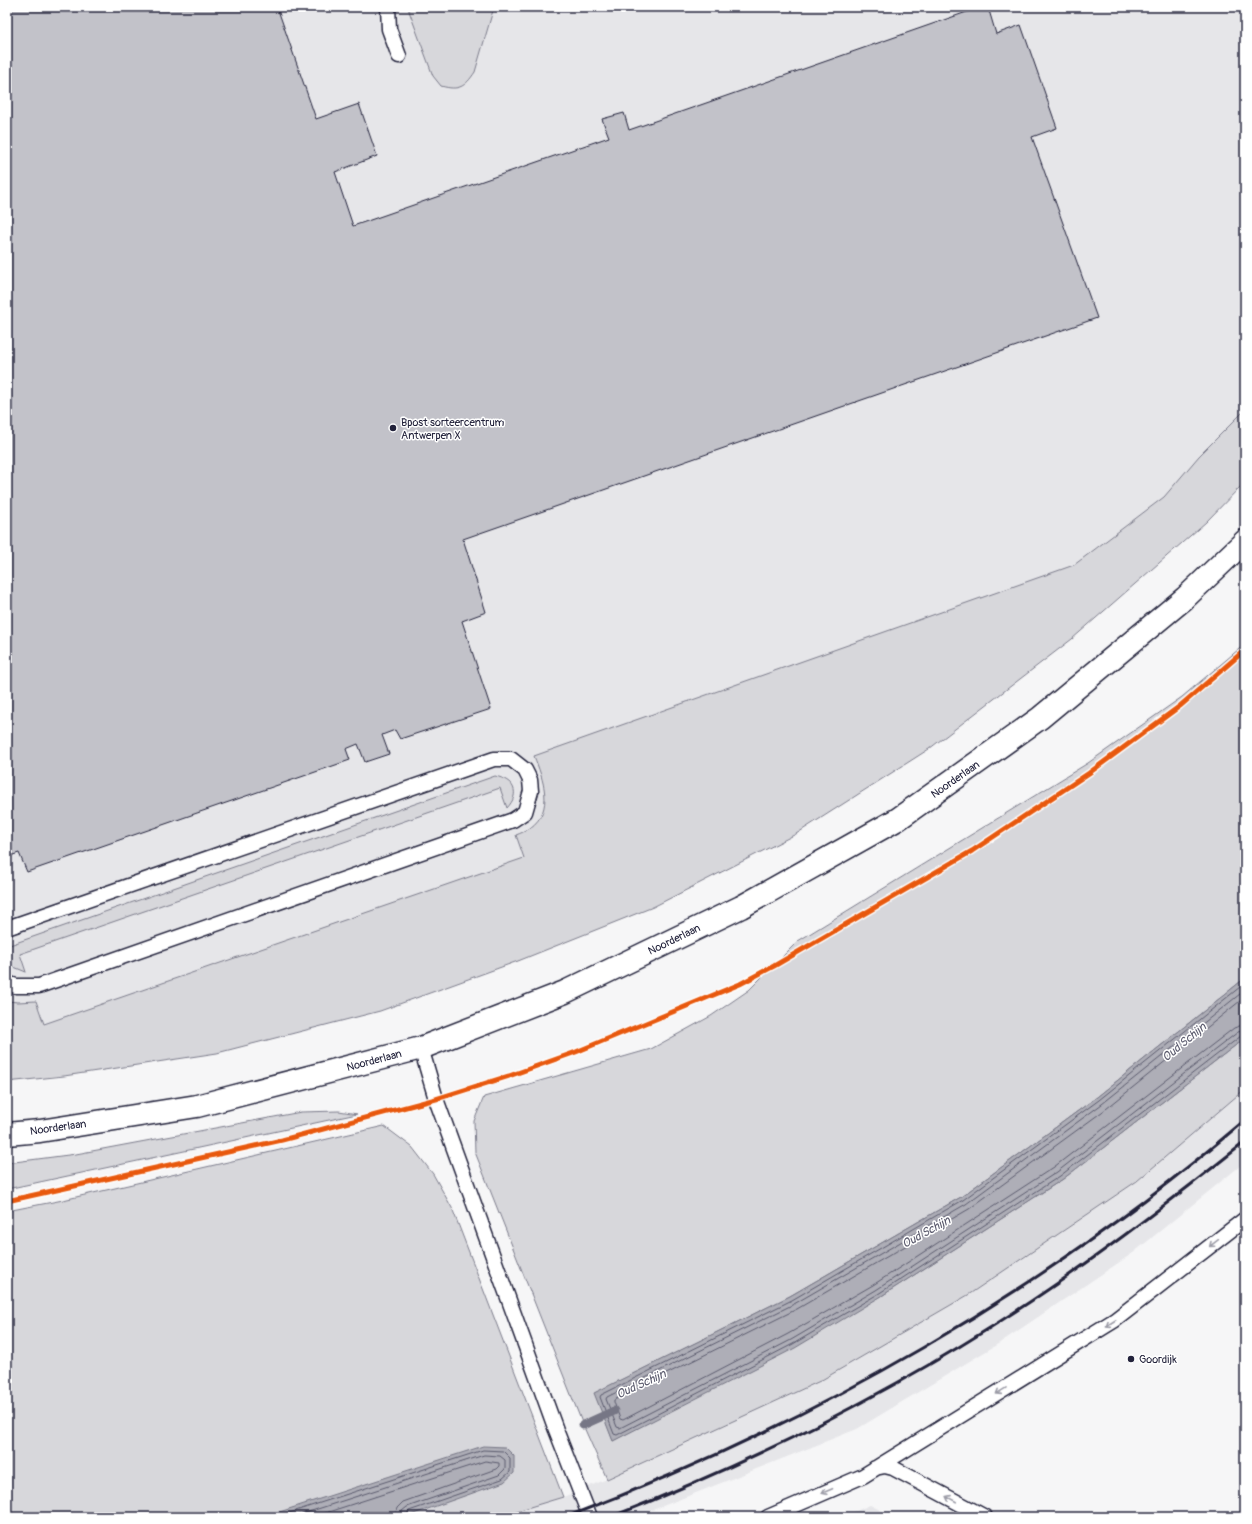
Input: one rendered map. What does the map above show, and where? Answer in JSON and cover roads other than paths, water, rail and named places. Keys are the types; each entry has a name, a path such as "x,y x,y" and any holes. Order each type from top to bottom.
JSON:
{"main road":[{"name":"Noorderlaan","path":"7,1134 40,1131 197,1106 420,1048 572,988 741,907 898,819 1040,718 1185,598 1245,541"}],"lane":[{"path":"388,7 389,29 399,56"},
{"path":"7,928 494,759 511,759 525,770 530,780 531,791 525,812 513,820 39,986 16,986 7,983"},
{"path":"420,1048 436,1099 556,1430 590,1517"},
{"path":"768,1517 863,1476 1116,1320 1245,1219"},
{"path":"875,1468 885,1466 893,1468 985,1517"}],"water":[{"path":"1245,978 1245,1038 1063,1179 880,1297 795,1348 613,1441 594,1393 790,1296 961,1197 1097,1097"},
{"path":"483,1446 505,1447 514,1456 514,1473 504,1482 405,1517 264,1517"}],"waterway":[{"name":"Oud Schijn","path":"583,1425 614,1411"}],"railway":[{"path":"566,1517 658,1480 748,1440 836,1396 923,1348 1007,1296 1089,1241 1168,1182 1245,1120"},
{"path":"611,1517 668,1494 781,1443 891,1386 945,1355 997,1323 1074,1272 1197,1180 1245,1142"}],"place":[{"name":"Bpost sorteercentrum Antwerpen X","path":"393,428"},
{"name":"Goordijk","path":"1131,1359"}]}
